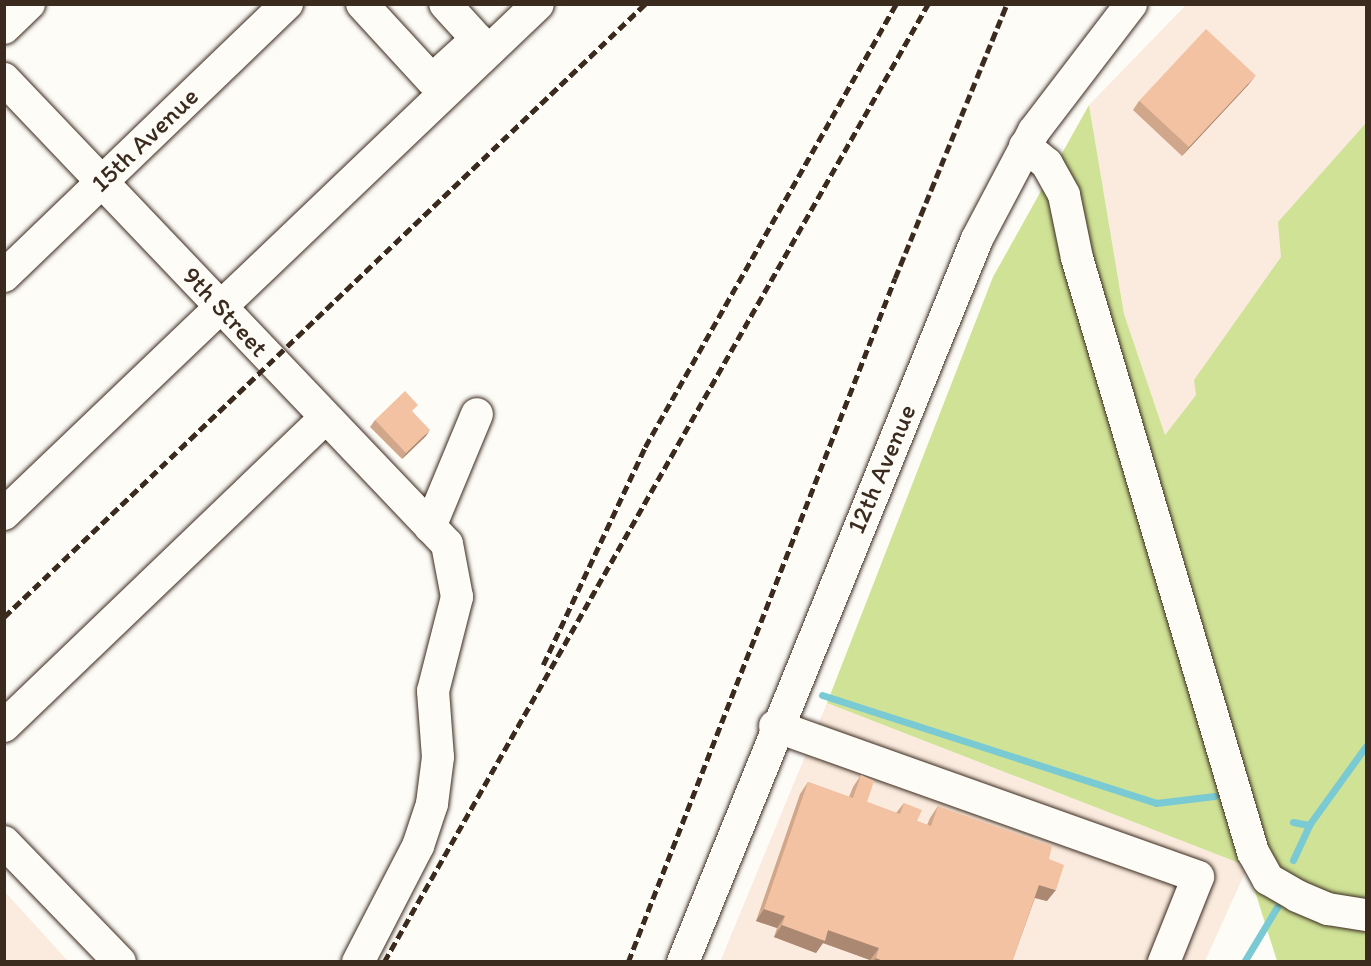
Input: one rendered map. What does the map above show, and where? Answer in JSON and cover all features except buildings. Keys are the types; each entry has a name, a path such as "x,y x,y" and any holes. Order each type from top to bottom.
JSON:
{"street":[{"path":"4,28 29,4"},
{"name":"15th Avenue","path":"4,276 287,4"},
{"path":"362,4 432,80 477,39 445,4"},
{"path":"4,514 538,4"},
{"name":"12th Avenue","path":"682,962 775,726 977,239 1025,146 1066,83 1131,4"},
{"name":"9th Street","path":"4,79 103,180 324,419 438,536"},
{"path":"1025,146 1047,164 1064,195 1077,258 1253,852 1268,879 1297,896 1328,909 1366,915"},
{"path":"358,962 418,846 432,804 438,757 433,691 457,597 438,536 477,414"},
{"path":"4,726 324,419"},
{"path":"775,726 1198,877 1164,962"},
{"path":"4,842 120,962"}],"shaded area":[{"path":"1186,5 1366,5 1366,177 1165,435 1124,314 1089,105"},
{"path":"827,703 1248,866 1205,961 720,962"},
{"path":"5,892 68,961 5,961"}],"green space":[{"path":"1089,105 1124,314 1165,435 1196,395 1194,380 1281,257 1278,222 1366,123 1366,961 1277,961 1247,866 827,703 993,277"}],"waterway":[{"path":"822,695 1156,803 1215,796"},
{"path":"1293,860 1309,825 1366,746"},
{"path":"1293,822 1309,825"},
{"path":"1244,962 1277,907"}],"railway":[{"path":"4,617 645,4"},
{"path":"543,665 645,447 896,4"},
{"path":"384,962 928,4"},
{"path":"628,962 895,278 1007,4"}]}
